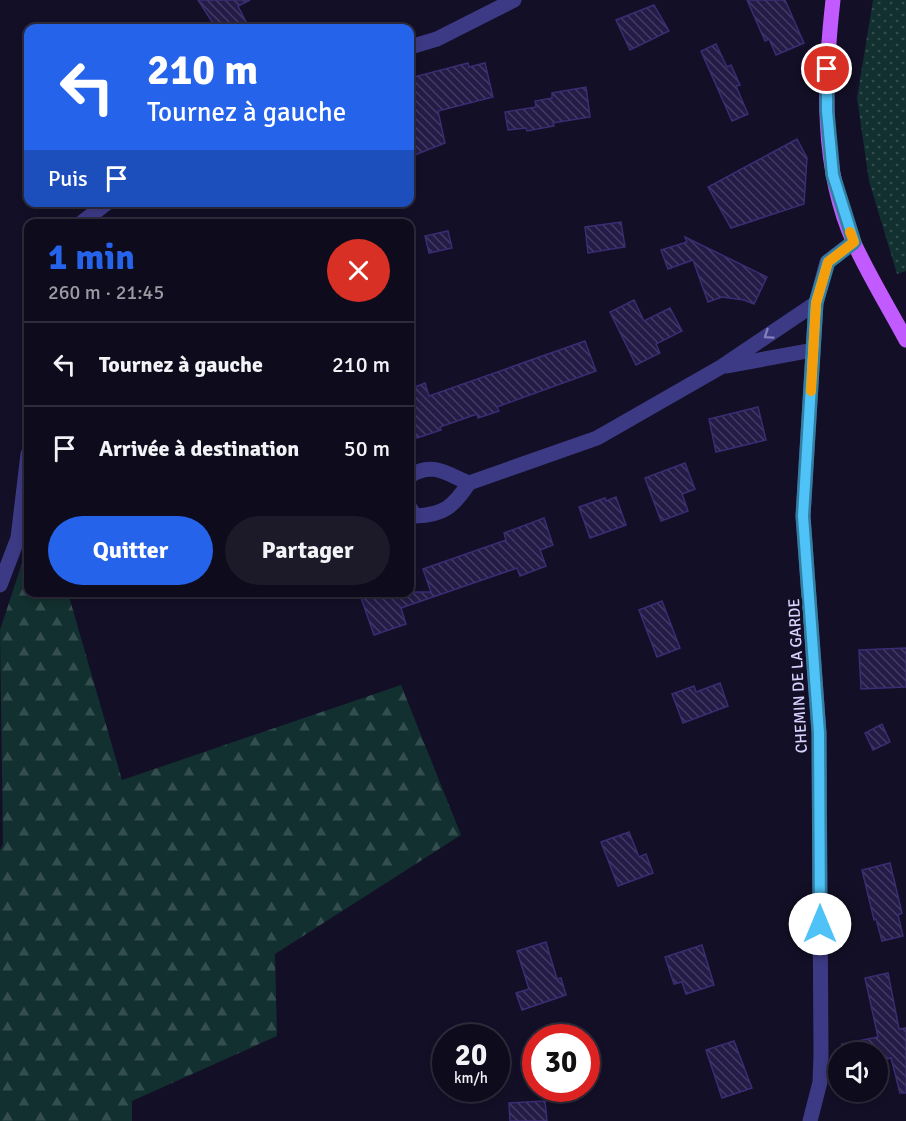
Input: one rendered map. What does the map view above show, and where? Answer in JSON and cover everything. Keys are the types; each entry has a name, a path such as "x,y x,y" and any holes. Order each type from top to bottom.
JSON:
{"main road":[{"path":"833,0 828,47 827,111 833,175 854,242 906,340"}],"street":[{"path":"414,46 437,39 514,0"},
{"path":"86,219 102,207"},
{"name":"CHEMIN DE LA GARDE","path":"810,1121 820,1082 821,1055 819,733 803,516 816,303 828,262 854,242"},
{"path":"414,514 434,515 455,504 469,483 597,438 721,367 816,303"},
{"path":"721,367 813,350"},
{"path":"414,473 421,468 435,468 469,483"},
{"path":"0,585 18,538 24,488"}],"green space":[{"path":"873,0 906,0 906,271 897,274 869,181 857,98"},
{"path":"24,557 24,597 69,597 122,780 401,685 461,835 275,954 277,1036 132,1101 132,1121 0,1121 0,851 3,844 0,630"}],"building":[{"path":"198,0 250,0 238,6 247,24 213,24"},
{"path":"747,0 785,0 804,43 776,55 769,39 765,41"},
{"path":"654,5 669,31 630,50 616,20"},
{"path":"716,44 727,67 731,65 740,85 736,86 748,114 732,121 701,51"},
{"path":"468,63 469,67 485,63 493,97 438,111 445,143 414,155 414,77"},
{"path":"586,87 590,117 553,123 554,126 527,131 526,128 508,130 505,112 536,107 535,101 552,98 552,93"},
{"path":"797,139 807,158 804,204 731,228 708,187"},
{"path":"621,222 625,247 588,253 585,227"},
{"path":"448,231 452,248 429,253 425,236"},
{"path":"685,237 767,277 754,304 722,297 708,302 693,260 668,269 661,250 687,242"},
{"path":"634,300 644,321 670,308 682,331 656,344 660,353 636,365 610,312"},
{"path":"585,341 596,371 497,407 499,411 478,418 477,414 417,438 414,429 414,387 425,383 429,396"},
{"path":"758,407 766,440 716,452 709,419"},
{"path":"685,463 695,489 682,494 688,511 661,521 645,478"},
{"path":"616,497 626,525 590,538 579,507 605,498 606,501"},
{"path":"544,518 553,545 540,550 546,566 520,576 517,568 401,608 406,624 374,635 361,597 414,597 414,592 431,592 423,569 506,540 504,533"},
{"path":"662,601 680,648 657,657 639,610"},
{"path":"906,648 906,687 861,689 859,650"},
{"path":"720,683 728,706 683,723 672,694 694,686 696,692"},
{"path":"882,724 890,742 873,750 865,733"},
{"path":"629,832 639,857 646,854 653,873 618,886 601,842"},
{"path":"890,863 902,913 898,915 903,936 882,941 876,919 874,920 862,870"},
{"path":"546,942 557,979 561,978 566,995 522,1010 516,993 529,989 517,951"},
{"path":"702,945 714,985 686,994 682,982 674,984 665,957"},
{"path":"888,973 899,1029 906,1028 906,1093 900,1093 891,1058 888,1059 888,1042 852,1042 878,1037 865,978"},
{"path":"734,1041 752,1088 722,1098 706,1050"},
{"path":"545,1102 547,1121 510,1121 509,1103"}],"slow traffic":[{"path":"811,391 816,303 828,262 854,242 850,232"}],"route":[{"path":"820,924 819,733 803,516 816,303 828,262 854,242 833,175 827,111 827,69"}]}
